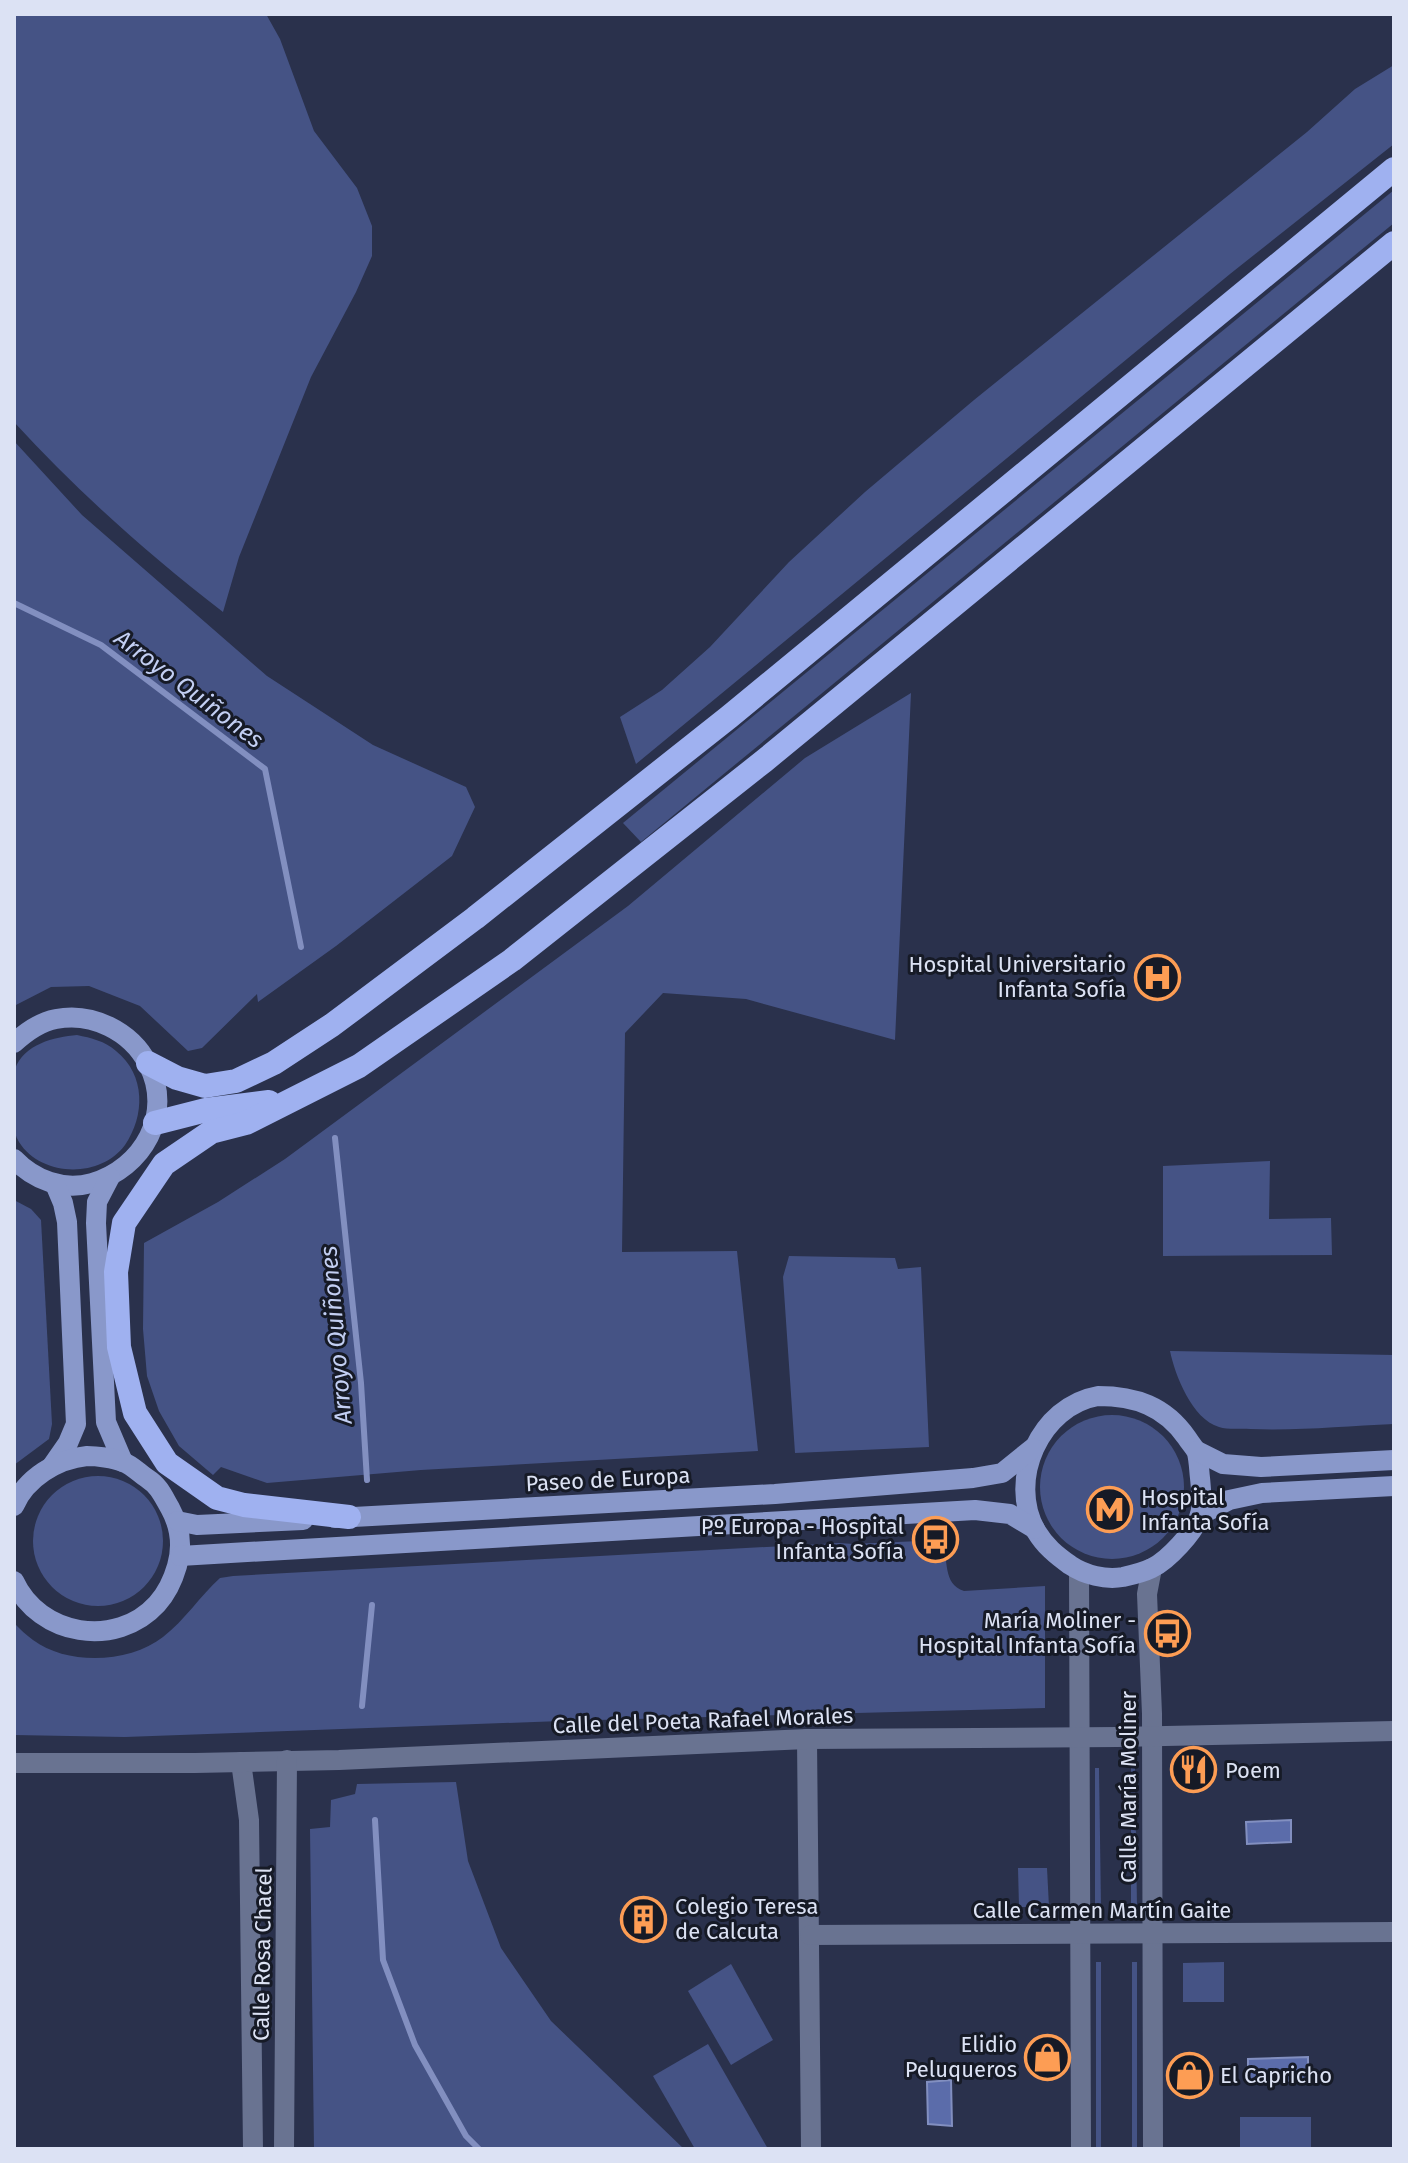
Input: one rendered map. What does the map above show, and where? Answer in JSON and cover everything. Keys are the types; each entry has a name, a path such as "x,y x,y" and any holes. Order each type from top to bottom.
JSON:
{"highway":[{"path":"148,1063 177,1078 205,1086 236,1081 274,1063 332,1025 475,918 729,717 1394,169"},
{"path":"349,1517 244,1505 217,1498 167,1463 135,1413 119,1347 116,1272 124,1223 164,1164 211,1132 246,1123 359,1066 512,960 764,761 1394,243"},
{"path":"155,1123 206,1110 291,1098"}],"main road":[{"path":"14,1043 30,1029 56,1019 83,1018 109,1026 132,1041 148,1063 155,1082 157,1103 155,1123 145,1145 130,1164 110,1177 73,1186 55,1184 23,1168 14,1159"},
{"path":"110,1177 97,1202 96,1223 106,1422 123,1462"},
{"path":"52,1466 68,1443 76,1424 67,1222 55,1184"},
{"path":"1394,1460 1261,1467 1223,1464 1197,1451 1178,1425 1148,1404 1120,1396 1081,1399 1060,1413 1041,1433 1033,1448 1027,1481 1027,1504 1035,1529 1051,1551 1079,1571 1098,1577 1120,1578 1152,1568 1181,1545 1200,1515 1229,1500 1262,1493 1394,1486"},
{"name":"Paseo de Europa","path":"177,1521 197,1525 775,1494 973,1478 1002,1473 1033,1448"},
{"path":"1197,1451 1200,1515"},
{"path":"14,1506 31,1480 52,1466 87,1456 123,1462 157,1485 177,1521 180,1538 180,1556 172,1582 157,1604 136,1621 112,1630 85,1632 59,1625 36,1612 14,1581"},
{"path":"180,1556 975,1510 1010,1514 1035,1529"}],"street":[{"name":"Calle María Moliner","path":"1152,1568 1147,1594 1152,1736 1153,2149"},
{"path":"1079,1571 1081,2149"},
{"name":"Calle del Poeta Rafael Morales","path":"14,1763 339,1760 807,1739 1394,1731"},
{"path":"807,1739 811,2149"},
{"name":"Calle Rosa Chacel","path":"284,2149 287,1760"},
{"name":"Calle Rosa Chacel","path":"241,1762 249,1820 253,2149"},
{"name":"Calle Carmen Martín Gaite","path":"810,1935 1394,1932"}],"shaded area":[{"path":"14,14 266,14 280,39 314,131 357,188 372,226 372,256 311,377 239,557 223,612 114,522 14,422"},
{"path":"1394,65 1394,144 1230,274 636,764 620,717 662,690 710,647 789,562 865,492 974,400 1307,132 1355,89"},
{"path":"1394,190 1394,223 641,842 623,823"},
{"path":"14,441 82,515 267,676 373,745 466,787 475,807 452,856 258,1002 257,994 202,1048 188,1051 140,1006 89,986 51,987 14,1006"},
{"path":"911,693 895,1040 746,999 663,993 625,1033 622,1252 737,1251 758,1451 421,1470 267,1483 221,1467 213,1475 179,1446 159,1411 147,1376 143,1329 144,1243 218,1202 285,1159 628,906 805,758"},
{"path":"77,1035 107,1045 126,1061 137,1084 139,1109 132,1134 114,1156 101,1164 71,1169 41,1162 19,1142 14,1124 13,1082 19,1060 25,1053 41,1043"},
{"path":"1270,1161 1269,1219 1331,1218 1332,1255 1163,1256 1163,1166"},
{"path":"14,1200 31,1209 41,1220 52,1424 49,1439 14,1465"},
{"path":"789,1256 895,1258 898,1269 921,1267 929,1447 795,1453 783,1277"},
{"path":"1170,1351 1394,1355 1394,1424 1286,1429 1219,1427 1193,1406 1176,1372"},
{"path":"1112,1415 1140,1420 1163,1436 1179,1459 1184,1487 1179,1515 1163,1538 1140,1554 1112,1559 1084,1554 1061,1538 1045,1515 1040,1487 1045,1459 1061,1436 1084,1420"},
{"path":"98,1476 123,1481 144,1495 158,1516 163,1541 158,1566 144,1587 123,1601 98,1606 73,1601 52,1587 38,1566 33,1541 38,1516 52,1495 73,1481"},
{"path":"942,1540 949,1577 957,1588 964,1591 1045,1586 1045,1708 125,1737 14,1735 14,1623 33,1640 63,1654 99,1658 117,1656 149,1646 163,1637 220,1578 839,1543"},
{"path":"1095,1768 1099,1768 1101,1908 1095,1908"},
{"path":"1131,1768 1135,1768 1137,1908 1131,1908"},
{"path":"456,1782 468,1861 501,1948 551,2021 684,2149 314,2149 310,1829 330,1827 331,1800 355,1794 357,1784"},
{"path":"1291,1820 1291,1842 1247,1844 1246,1822"},
{"path":"1018,1868 1047,1868 1049,1907 1019,1907"},
{"path":"1096,1962 1101,1962 1101,2149 1096,2149"},
{"path":"1132,1962 1137,1962 1137,2149 1132,2149"},
{"path":"1224,1962 1224,2002 1183,2002 1183,1963"},
{"path":"731,1964 773,2040 731,2065 688,1991"},
{"path":"708,2044 768,2149 695,2149 653,2076"},
{"path":"1308,2057 1308,2080 1248,2082 1248,2059"},
{"path":"951,2080 952,2126 928,2124 927,2082"},
{"path":"1240,2117 1311,2117 1311,2149 1240,2149"}],"waterway":[{"name":"Arroyo Quiñones","path":"14,603 101,645 265,769 301,947"},
{"name":"Arroyo Quiñones","path":"335,1138 361,1383 367,1480"},
{"name":"Arroyo Quiñones","path":"362,1706 372,1605"},
{"name":"Arroyo Quiñones","path":"375,1820 383,1960 415,2045 466,2136 479,2149"}],"place":[{"name":"Hospital Universitario Infanta Sofía","path":"1157,977"},
{"name":"Hospital Infanta Sofía","path":"1110,1510"},
{"name":"Pº Europa - Hospital Infanta Sofía","path":"935,1539"},
{"name":"María Moliner - Hospital Infanta Sofía","path":"1167,1633"},
{"name":"Poem","path":"1194,1770"},
{"name":"Colegio Teresa de Calcuta","path":"644,1919"},
{"name":"Elidio Peluqueros","path":"1048,2057"},
{"name":"El Capricho","path":"1189,2075"}]}
